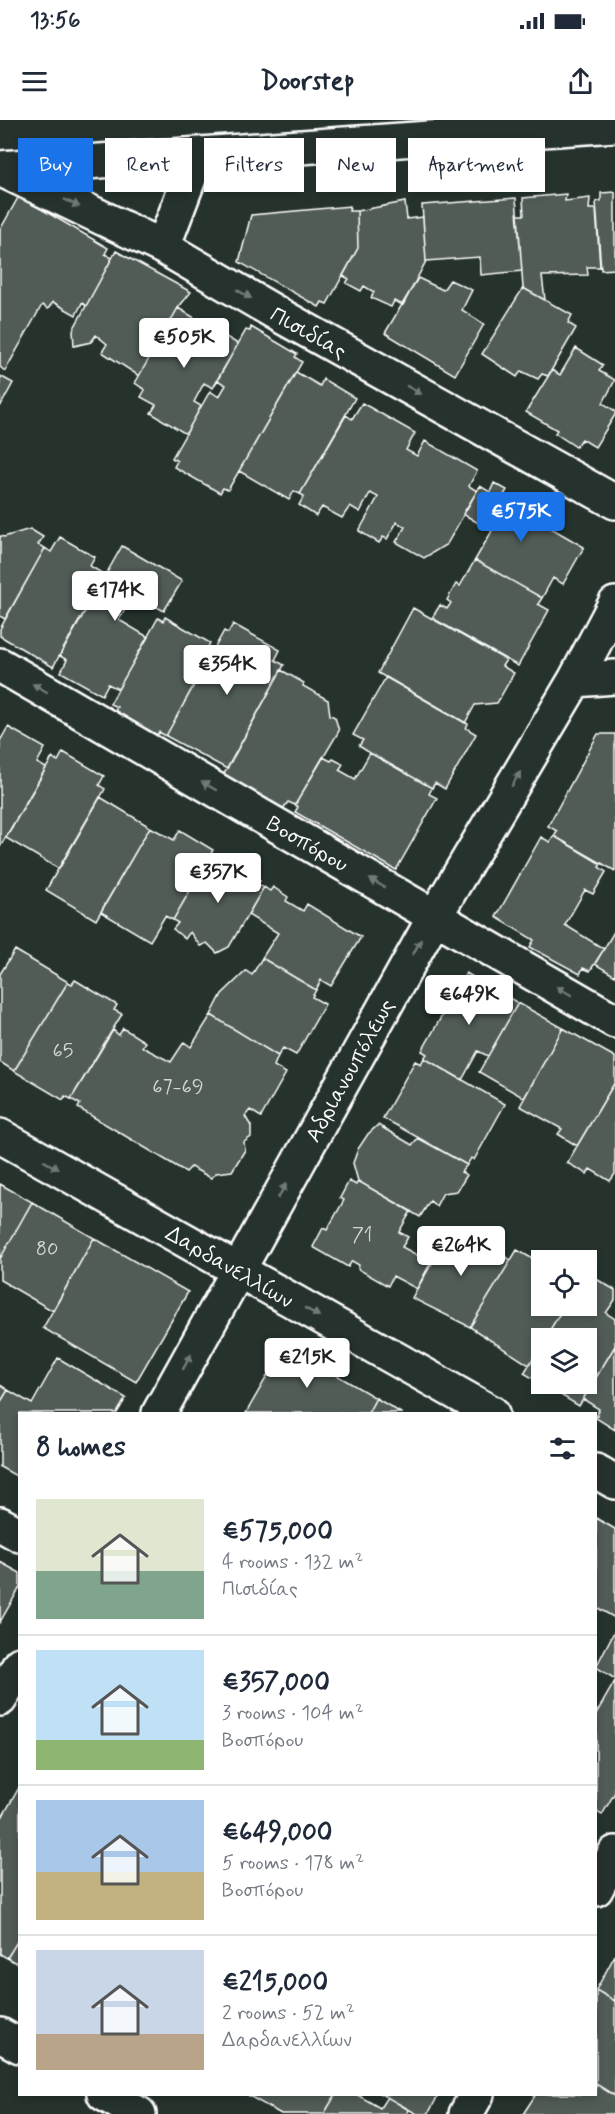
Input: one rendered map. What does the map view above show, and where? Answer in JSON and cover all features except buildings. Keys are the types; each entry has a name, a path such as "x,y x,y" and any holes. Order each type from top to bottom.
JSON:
{"street":[{"path":"0,168 615,125"},
{"path":"163,247 198,155"},
{"name":"Πισιδίας","path":"0,168 163,247 293,323 615,502"},
{"name":"Αδριανουπόλεως","path":"160,1412 435,916 575,680 615,604"},
{"name":"Βοσπόρου","path":"0,665 615,1021"},
{"path":"575,680 615,677"},
{"name":"Δαρδανελλίων","path":"0,1136 490,1412"},
{"path":"597,1473 615,1482"},
{"path":"0,1524 18,1534"},
{"path":"0,1699 18,1668"},
{"path":"0,2035 18,2045"},
{"path":"108,2096 139,2114"},
{"path":"466,2114 476,2096"}]}
